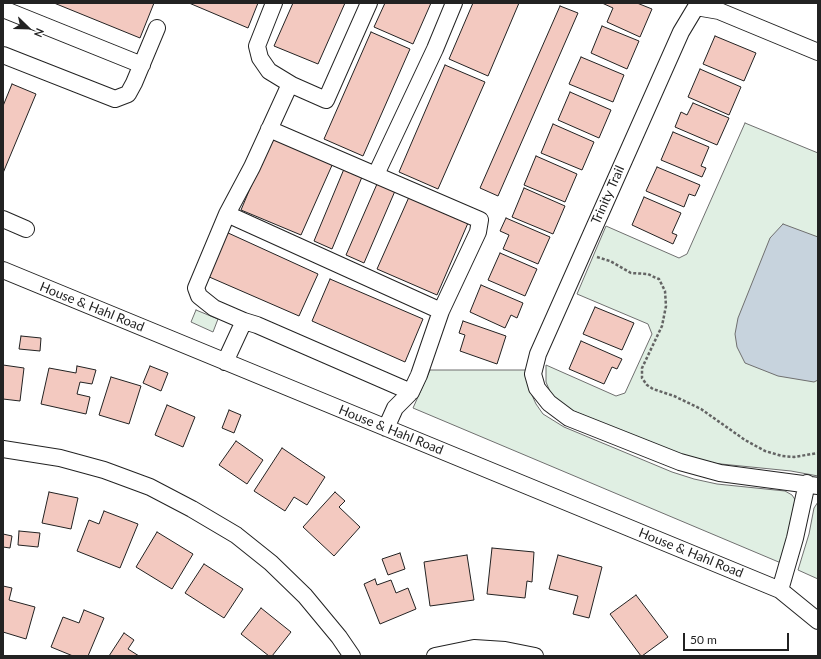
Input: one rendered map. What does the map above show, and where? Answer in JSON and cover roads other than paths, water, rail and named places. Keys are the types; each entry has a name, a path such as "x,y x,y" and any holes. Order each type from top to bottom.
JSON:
{"street":[{"path":"274,3 257,46 260,58 269,71 290,84 326,100 369,3"},
{"path":"378,176 379,168 435,49 454,3"},
{"name":"Trinity Trail","path":"813,485 720,473 680,462 569,418 549,403 537,388 534,374 538,354 583,252 681,32 696,7 719,11 818,52"},
{"path":"3,9 142,65"},
{"path":"3,55 115,99 128,94 157,28"},
{"path":"290,84 252,167 227,214 196,288 200,296 214,308 412,392"},
{"path":"269,129 480,220 478,232 441,311 412,392 395,408 386,428"},
{"path":"227,214 441,311"},
{"path":"3,219 26,229"},
{"name":"House & Hahl Road","path":"3,270 780,590 818,621"},
{"path":"225,362 244,321"},
{"path":"3,448 60,458 104,470 150,488 192,509 236,536 271,563 305,596 339,636 352,656"},
{"path":"780,590 813,485"},
{"path":"435,656 474,648 505,650 535,656"}]}
